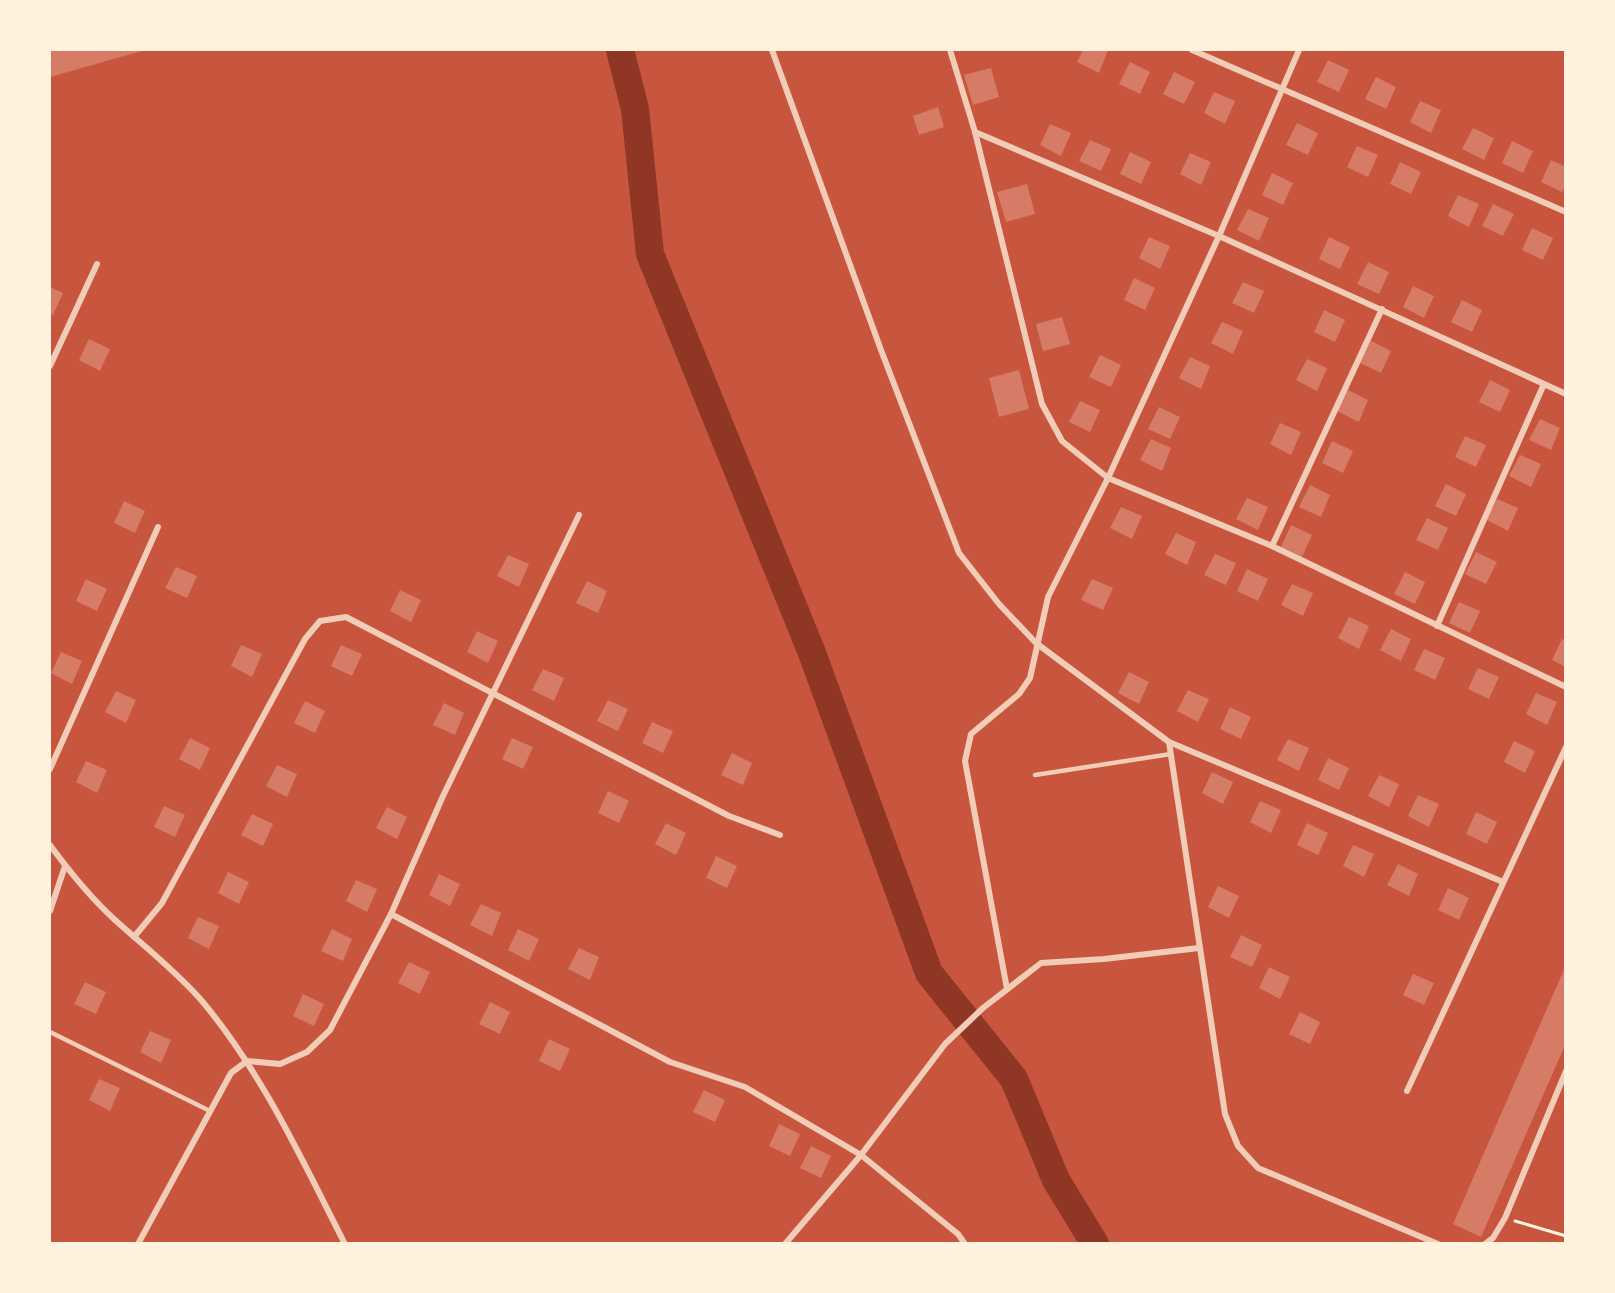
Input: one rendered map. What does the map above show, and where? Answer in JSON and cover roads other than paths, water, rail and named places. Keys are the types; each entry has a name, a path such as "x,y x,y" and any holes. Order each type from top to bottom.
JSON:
{"street":[{"path":"772,50 881,350 959,553 999,604 1036,643 1169,742 1503,882"},
{"path":"950,50 975,132 1042,404 1062,441 1108,478 1272,546 1566,687"},
{"path":"1192,50 1566,212"},
{"path":"1007,989 965,761 971,734 1019,694 1029,678 1047,597 1108,478 1219,236 1299,50"},
{"path":"975,132 1219,236 1566,394"},
{"path":"50,366 97,264"},
{"path":"1272,546 1382,309"},
{"path":"1437,626 1544,384"},
{"path":"138,1244 231,1072 247,1061 280,1064 307,1052 330,1030 391,914 406,874 579,515"},
{"path":"50,769 158,527"},
{"path":"134,937 162,903 305,639 321,621 346,617 729,816 780,835"},
{"path":"1169,742 1225,1114 1238,1146 1258,1168 1438,1244"},
{"path":"1407,1091 1566,747"},
{"path":"50,845 65,866 134,937 201,1000 247,1061 266,1091 345,1244"},
{"path":"50,911 65,866"},
{"path":"391,914 670,1062 745,1087 861,1155 958,1234 965,1244"},
{"path":"785,1244 861,1155 945,1044 1007,989 1041,963 1104,959 1199,948"},
{"path":"1485,1244 1492,1238 1504,1218 1566,1071"}],"lane":[{"path":"1035,775 1171,754"},
{"path":"50,1032 210,1111"}],"waterway":[{"path":"620,50 635,109 650,254 812,653 929,973 1014,1079 1056,1180 1095,1244"}]}
